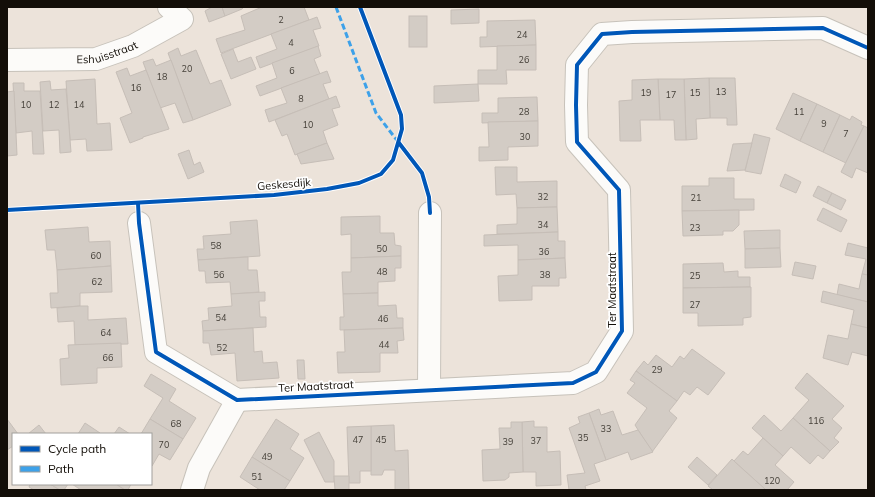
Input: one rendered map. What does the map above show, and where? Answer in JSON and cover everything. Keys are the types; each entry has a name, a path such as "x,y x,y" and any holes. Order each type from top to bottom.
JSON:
{"street":[{"name":"Eshuisstraat","path":"7,60 96,59 133,46 182,18 169,7"},
{"name":"Ter Maatstraat","path":"237,400 573,383 596,372 622,331 620,190 577,142 577,65 602,34 823,28 868,48"},
{"path":"429,390 430,213"},
{"path":"139,223 156,352 237,400 199,468 192,490"}],"building":[{"path":"212,7 222,7 225,16 209,22 205,11"},
{"path":"222,7 244,7 225,16"},
{"path":"262,7 304,7 309,20 221,53 216,39 245,30 241,16"},
{"path":"479,9 479,23 451,24 451,10"},
{"path":"409,16 427,16 427,47 409,47"},
{"path":"317,17 321,28 313,30 319,46 260,68 256,57 277,49 271,34"},
{"path":"535,20 536,45 480,47 480,37 487,37 487,21"},
{"path":"536,45 536,70 506,70 507,84 478,84 478,70 497,70 497,46"},
{"path":"318,46 321,56 314,59 320,74 260,96 256,86 277,78 272,63"},
{"path":"178,48 181,56 196,50 210,84 221,80 231,105 193,120 168,53"},
{"path":"233,49 238,62 251,57 256,69 231,79 221,54"},
{"path":"153,59 156,66 171,60 193,120 183,123 175,103 160,108 143,62"},
{"path":"127,68 130,76 146,70 169,129 143,137 130,143 120,118 132,113 116,72"},
{"path":"327,71 331,82 323,84 329,99 269,122 265,110 287,103 281,88"},
{"path":"709,78 735,78 737,125 727,125 727,118 710,118"},
{"path":"709,78 710,118 696,119 697,139 686,140 684,79"},
{"path":"95,79 97,124 110,123 112,150 87,151 86,139 70,140 66,81"},
{"path":"658,79 684,79 686,140 675,140 674,120 660,120"},
{"path":"658,79 660,120 640,120 641,141 620,141 619,101 632,100 632,80"},
{"path":"50,81 51,90 66,89 71,152 60,153 59,130 43,131 40,82"},
{"path":"13,83 24,83 24,91 40,91 44,154 33,154 32,131 16,133"},
{"path":"478,84 479,101 434,103 434,86"},
{"path":"14,91 17,155 7,156 7,92"},
{"path":"793,93 817,104 800,141 776,129"},
{"path":"336,96 340,107 332,109 338,125 323,131 327,143 295,155 287,134 282,136 275,120"},
{"path":"537,97 538,121 482,123 482,113 498,113 498,98"},
{"path":"817,104 840,115 823,152 800,141"},
{"path":"840,115 850,120 852,116 862,122 861,125 864,126 846,163 823,152"},
{"path":"538,121 538,146 508,147 508,160 479,161 479,147 489,147 488,122"},
{"path":"864,126 868,128 868,173 856,168 852,178 841,172"},
{"path":"754,134 770,138 761,174 745,171"},
{"path":"327,143 334,159 301,164 297,154"},
{"path":"752,143 745,170 727,171 733,144"},
{"path":"189,150 194,165 200,162 204,172 188,179 178,154"},
{"path":"495,167 517,167 517,182 557,181 557,207 517,208 516,194 496,195"},
{"path":"785,174 801,182 796,193 780,186"},
{"path":"709,178 734,178 734,199 754,199 754,210 682,211 682,186 709,186"},
{"path":"818,186 832,193 827,203 813,196"},
{"path":"832,193 846,200 841,210 827,203"},
{"path":"557,207 558,232 497,234 497,225 517,224 517,208"},
{"path":"823,208 847,220 841,232 817,220"},
{"path":"739,210 739,225 733,231 723,231 723,235 683,236 682,211"},
{"path":"380,216 380,233 394,233 395,245 401,246 401,256 351,258 351,234 341,235 341,217"},
{"path":"257,220 260,256 198,260 197,249 204,249 203,236 231,234 230,222"},
{"path":"88,227 89,242 110,241 111,266 57,270 55,250 47,250 45,230"},
{"path":"780,230 780,248 745,249 744,231"},
{"path":"558,232 558,241 565,241 565,258 518,260 518,245 484,246 484,235"},
{"path":"848,243 868,248 868,275 862,274 866,259 845,255"},
{"path":"780,248 781,267 745,268 745,249"},
{"path":"401,256 401,268 395,268 395,281 378,282 378,293 343,294 342,272 351,272 351,258"},
{"path":"248,257 248,270 257,270 259,292 231,294 230,282 206,283 205,271 199,271 198,260"},
{"path":"565,258 566,278 559,278 559,286 532,286 532,300 499,301 498,276 518,275 518,260"},
{"path":"795,262 816,266 813,279 792,275"},
{"path":"723,263 724,272 738,271 738,277 750,277 750,287 683,288 683,264"},
{"path":"111,266 112,292 80,293 80,306 51,308 50,293 58,293 57,270"},
{"path":"862,274 868,275 868,302 837,295 839,284 859,289"},
{"path":"751,287 751,317 743,318 743,325 698,326 698,313 683,313 683,288"},
{"path":"823,291 868,302 868,328 851,324 854,310 821,302"},
{"path":"265,292 265,301 259,301 260,317 266,317 266,327 203,331 202,321 209,320 208,308 232,306 231,294"},
{"path":"378,293 378,306 396,305 397,318 403,318 403,328 340,330 340,317 344,317 343,294"},
{"path":"88,306 88,320 126,318 128,344 75,345 74,321 58,322 57,308"},
{"path":"851,324 868,328 868,356 852,352 848,365 823,358 828,335 848,339"},
{"path":"253,328 254,352 262,351 263,363 277,362 279,378 237,381 235,353 211,355 209,343 203,343 203,331"},
{"path":"403,328 404,340 397,341 398,353 380,353 380,372 338,373 337,352 345,352 344,330"},
{"path":"121,343 122,367 97,368 97,383 61,385 60,359 69,358 68,345"},
{"path":"692,349 725,373 708,395 697,387 690,395 684,391 677,401 636,371 644,361 648,365 656,355 672,367 680,356 684,359"},
{"path":"297,360 304,360 305,379 298,379"},
{"path":"636,371 677,401 669,411 677,418 652,452 635,425 647,408 627,393 635,383 630,380"},
{"path":"807,373 844,406 832,419 842,428 834,438 839,442 830,451 793,418 809,400 795,388"},
{"path":"151,374 176,389 169,401 196,418 183,439 150,419 163,398 144,386"},
{"path":"599,409 601,415 613,411 622,435 638,430 653,452 631,460 628,452 606,460 589,413"},
{"path":"589,413 606,460 594,464 600,481 585,486 586,490 569,490 567,475 585,473 569,428 580,423 578,417"},
{"path":"764,415 781,431 793,418 830,451 823,459 818,455 810,464 791,447 783,456 752,428"},
{"path":"7,419 17,433 12,433 12,447 7,450"},
{"path":"150,419 183,439 170,460 159,454 152,466 152,433 142,433"},
{"path":"276,419 299,434 290,449 304,458 290,481 252,457"},
{"path":"534,421 534,427 547,427 547,452 560,451 561,485 536,486 536,472 523,472 522,422"},
{"path":"511,422 522,422 523,472 509,473 509,477 505,480 483,481 482,450 500,449 499,428 511,428"},
{"path":"85,423 100,433 79,433"},
{"path":"39,425 45,433 29,433"},
{"path":"394,425 395,451 408,450 409,490 395,490 395,470 384,470 382,475 371,475 371,426"},
{"path":"371,426 371,471 360,471 360,483 349,483 347,427"},
{"path":"119,427 128,433 115,433"},
{"path":"319,432 334,461 334,482 325,482 304,440"},
{"path":"763,438 783,456 775,465 794,482 787,490 766,490 734,461 743,451 748,455"},
{"path":"252,457 290,481 284,490 260,490 240,477"},
{"path":"697,457 717,475 708,485 688,467"},
{"path":"732,459 766,490 713,490 708,486"},
{"path":"334,476 349,476 349,490 335,490"},
{"path":"30,485 52,485 60,490 34,490 29,487"},
{"path":"52,485 67,485 64,490 60,490"},
{"path":"74,485 118,485 125,490 81,490"},
{"path":"118,485 130,485 128,490 125,490"}],"marked path":[{"path":"336,7 376,113 399,143"}],"cycle path":[{"name":"Geskesdijk","path":"7,210 274,195 327,189 359,183 381,174 393,160 402,129 401,115 360,7"},
{"path":"138,203 139,223 156,352 237,400 573,383 596,372 622,331 619,190 577,142 577,65 602,34 823,28 868,48"},
{"path":"399,143 422,173 429,197 430,213"}]}
